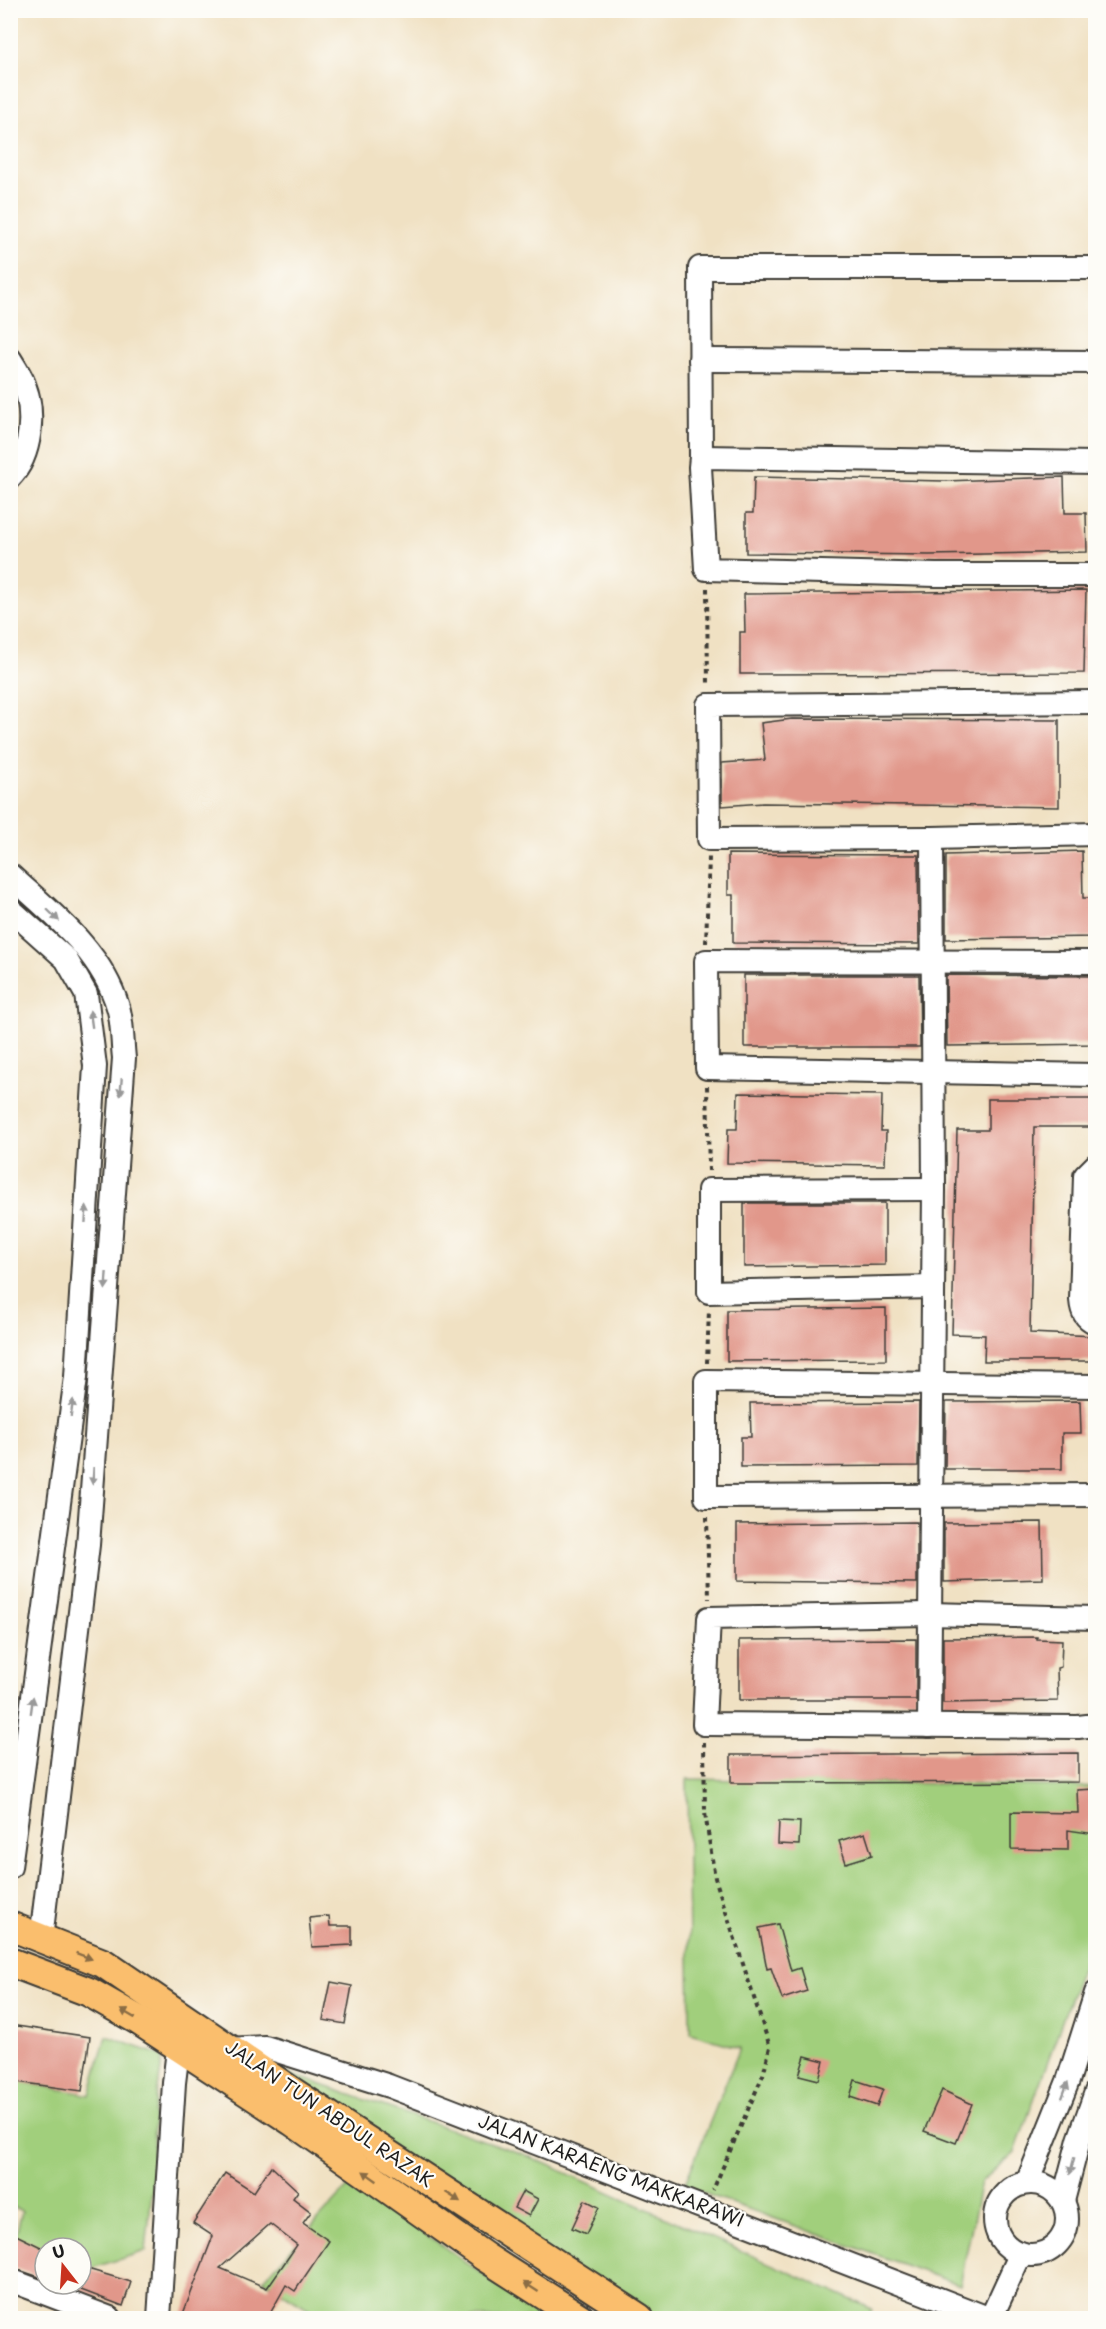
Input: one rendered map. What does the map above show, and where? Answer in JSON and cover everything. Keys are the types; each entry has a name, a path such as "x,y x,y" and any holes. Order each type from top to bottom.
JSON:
{"main road":[{"name":"JALAN TUN ABDUL RAZAK","path":"10,1926 103,1963 184,2015 221,2060 292,2121 485,2257 580,2319"},
{"name":"JALAN TUN ABDUL RAZAK","path":"10,1962 89,1992 177,2045 221,2060 639,2319"}],"street":[{"path":"1095,268 700,268 701,457 706,569 936,575 1095,575"},
{"path":"10,359 24,385 30,417 27,444 19,468 10,477"},
{"path":"700,360 1095,362"},
{"path":"701,457 1095,463"},
{"path":"1095,702 708,705 709,839 932,838 1095,834"},
{"path":"929,1726 929,1495 934,1189 932,838"},
{"path":"10,875 89,951 108,979 119,1009 124,1058 88,1545 41,1939"},
{"path":"10,909 66,959 86,994 95,1066 76,1377 10,1868"},
{"path":"1095,962 706,961 707,1068 1095,1075"},
{"path":"1095,1165 1085,1176 1081,1300 1082,1311 1087,1319 1095,1323"},
{"path":"933,1287 709,1292 709,1190 934,1189"},
{"path":"1095,1386 706,1381 706,1497 1095,1496"},
{"path":"1095,1618 928,1614 709,1618 704,1724 1078,1727 1095,1725"},
{"path":"1027,2183 1052,2125 1095,1993"},
{"path":"159,2319 177,2045 184,2015"},
{"name":"JALAN KARAENG MAKKARAWI","path":"221,2060 265,2047 349,2072 707,2208 989,2319"},
{"path":"1063,2201 1087,2141 1095,2092"},
{"path":"1052,2125 1087,2141"},
{"path":"1027,2183 1041,2184 1054,2190 1063,2201 1067,2214 1066,2227 1061,2239 1052,2249 1040,2254 1013,2250 1002,2241 996,2227 996,2212 1002,2198 1013,2188 1027,2183"},
{"path":"989,2319 1021,2253"},
{"path":"10,2280 110,2319"}],"path":[{"path":"706,569 708,705"},
{"path":"706,961 709,839"},
{"path":"707,1068 709,1190"},
{"path":"706,1381 709,1292"},
{"path":"706,1497 709,1618"},
{"path":"704,1724 705,1813 716,1878 770,2047 763,2075 707,2208"}],"green space":[{"path":"687,1779 1095,1787 1095,1930 1015,2152 981,2182 960,2285 684,2186 740,2048 690,2033"},
{"path":"106,2036 163,2056 154,2113 152,2189 146,2251 93,2268 93,2236 33,2236 33,2248 14,2242 22,2211 11,2206 10,2080 90,2095"},
{"path":"255,2062 526,2155 872,2309 869,2318 633,2318"},
{"path":"352,2183 546,2318 323,2318 263,2280"}],"building":[{"path":"754,477 945,481 1064,477 1065,513 1086,513 1087,552 929,555 746,553 746,513 753,513"},
{"path":"1086,590 1084,673 740,674 740,632 745,632 744,594"},
{"path":"792,719 1059,720 1059,807 763,803 722,806 722,763 765,760 761,723"},
{"path":"1082,851 1083,898 1095,898 1095,937 946,939 946,855"},
{"path":"728,854 918,855 919,944 733,943 733,895 728,895"},
{"path":"744,975 919,975 920,1047 744,1047"},
{"path":"946,975 1095,976 1095,1044 947,1046"},
{"path":"738,1093 882,1095 881,1131 886,1131 885,1165 727,1163 728,1129 737,1129"},
{"path":"988,1099 1095,1099 1095,1127 1034,1127 1030,1333 1095,1336 1095,1361 984,1361 985,1335 952,1334 957,1130 988,1130"},
{"path":"744,1203 885,1203 885,1265 744,1267"},
{"path":"886,1308 886,1360 727,1361 727,1310"},
{"path":"1080,1401 1081,1433 1062,1433 1062,1469 945,1469 946,1402"},
{"path":"919,1402 918,1466 741,1467 741,1437 751,1437 750,1403"},
{"path":"917,1522 917,1583 737,1581 737,1524"},
{"path":"1042,1522 1043,1579 944,1582 944,1523"},
{"path":"1037,1637 1037,1639 1062,1640 1061,1667 1057,1668 1058,1701 943,1703 943,1638"},
{"path":"916,1639 916,1700 739,1700 739,1640"},
{"path":"1078,1753 1078,1782 731,1783 731,1755"},
{"path":"1095,1789 1095,1834 1068,1830 1068,1850 1011,1849 1011,1812 1078,1813 1077,1790"},
{"path":"779,1821 800,1822 799,1845 778,1844"},
{"path":"865,1833 872,1855 846,1863 839,1841"},
{"path":"329,1916 330,1926 352,1926 352,1945 312,1947 309,1918"},
{"path":"778,1924 791,1971 800,1968 807,1991 782,1999 771,1968 767,1969 759,1928"},
{"path":"331,1982 352,1986 345,2024 323,2020"},
{"path":"10,2025 90,2037 82,2091 10,2081"},
{"path":"805,2056 824,2061 819,2080 799,2075"},
{"path":"855,2080 883,2089 877,2106 850,2097"},
{"path":"942,2090 972,2104 956,2143 924,2131"},
{"path":"271,2166 298,2191 293,2198 311,2212 303,2223 329,2241 295,2291 286,2285 267,2319 181,2319 213,2236 193,2223 225,2173 254,2192","holes":["270,2224 297,2245 267,2288 220,2268"]},
{"path":"523,2191 538,2199 529,2216 514,2208"},
{"path":"585,2200 599,2207 586,2234 572,2228"},
{"path":"10,2232 33,2243 33,2275 10,2267"},
{"path":"93,2271 131,2282 123,2306 93,2295"}]}
